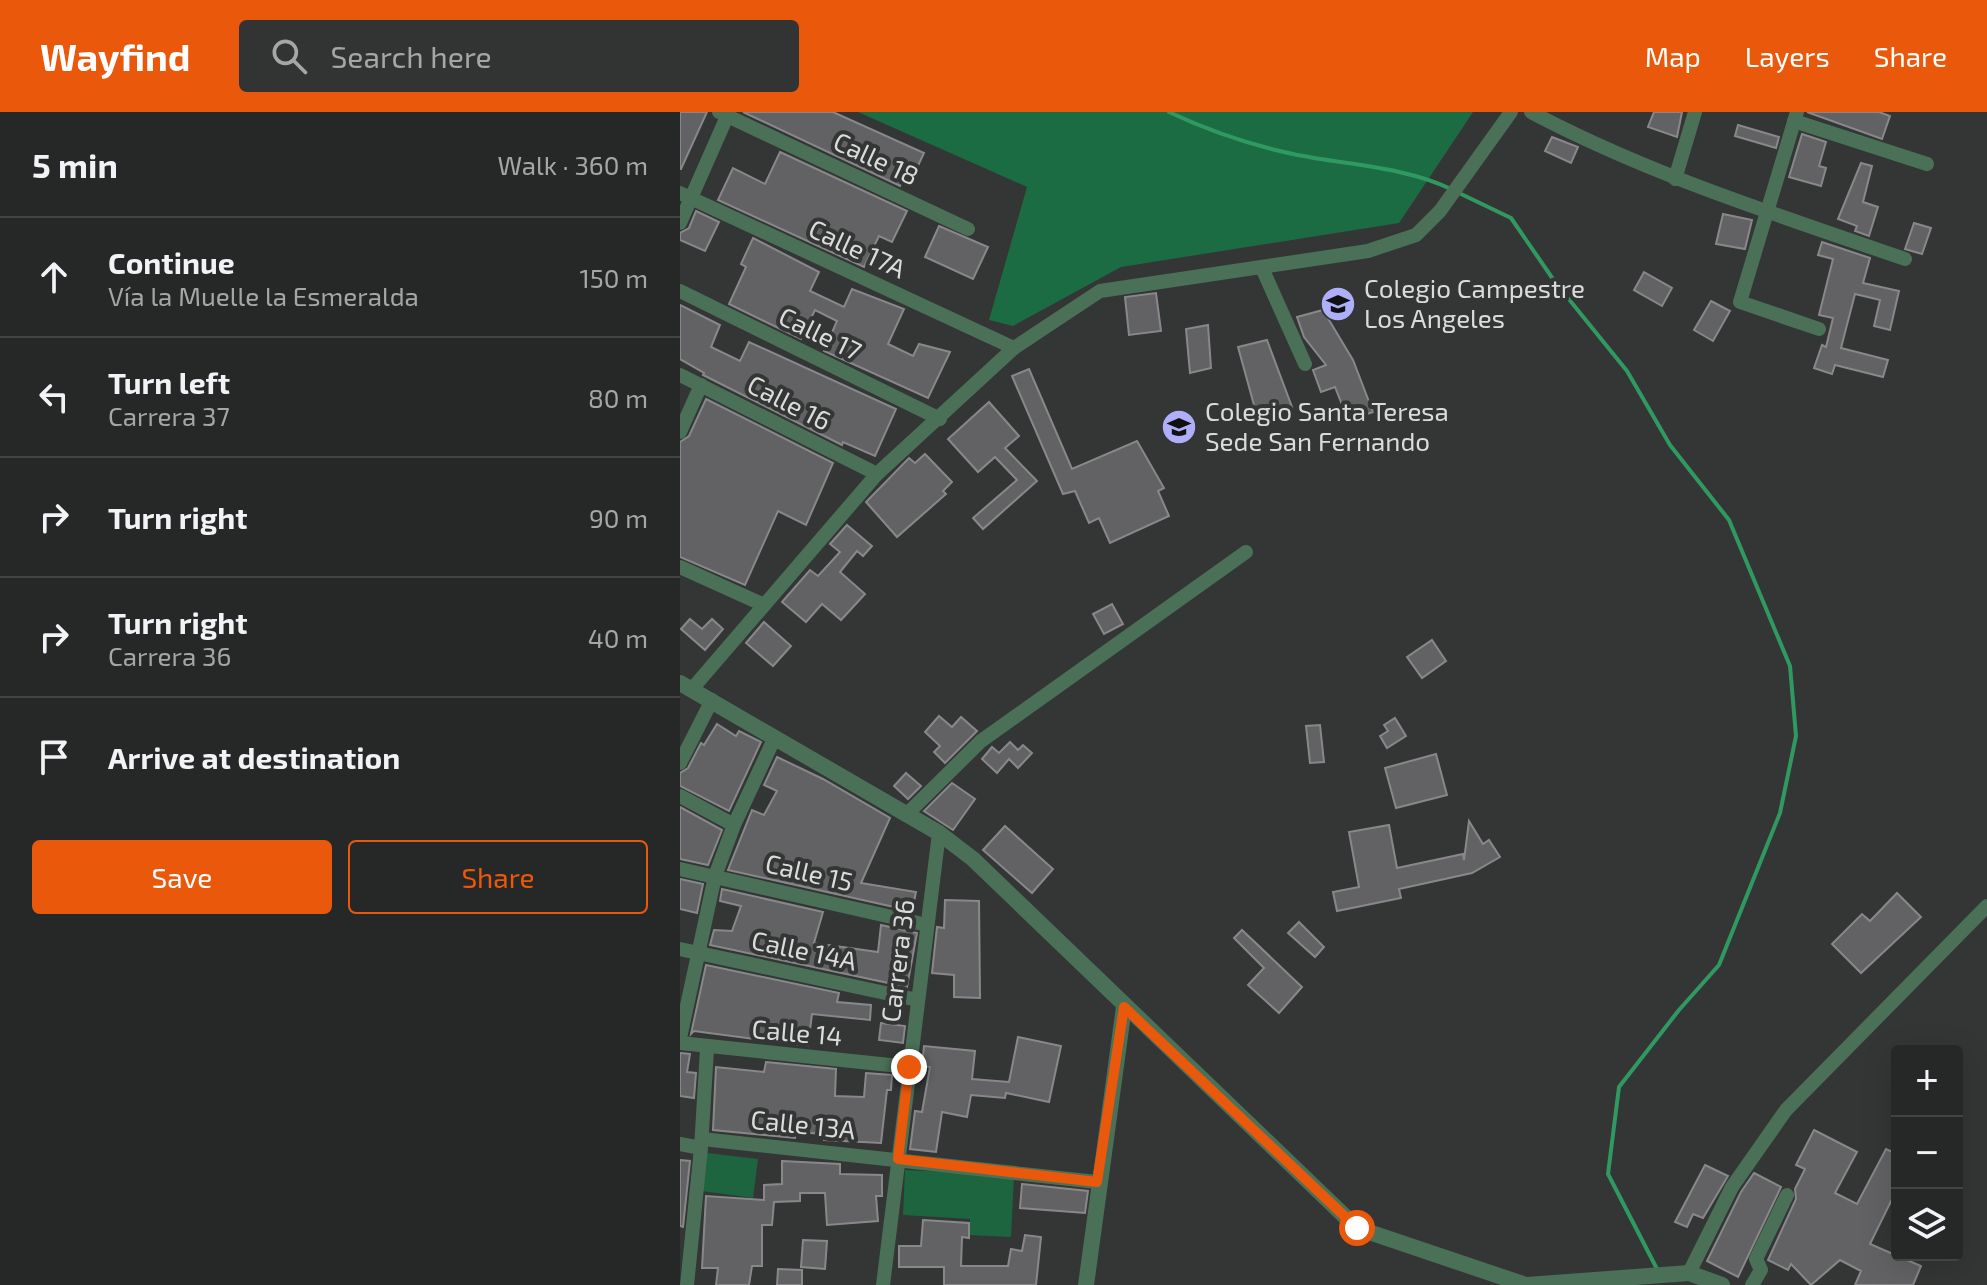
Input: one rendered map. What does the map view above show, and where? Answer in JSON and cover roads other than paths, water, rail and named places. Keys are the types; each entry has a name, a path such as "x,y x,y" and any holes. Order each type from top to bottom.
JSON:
{"street":[{"path":"1511,112 1440,211 1416,235 1368,251 1100,291 1014,348 877,474 686,686 939,833 973,859 1357,1228 1526,1285 1689,1273 1722,1285"},
{"path":"1531,112 1589,143 1675,179 1905,259"},
{"path":"1675,179 1695,112"},
{"path":"680,223 686,196 725,113"},
{"name":"Calle 18","path":"725,113 968,229"},
{"path":"1819,329 1740,302 1795,116 1927,164"},
{"name":"Calle 17A","path":"686,196 1014,348"},
{"path":"1262,268 1305,364"},
{"name":"Calle 17","path":"680,291 940,419"},
{"name":"Calle 16","path":"680,375 877,474"},
{"path":"680,432 701,385"},
{"path":"906,815 981,741 1246,552"},
{"path":"680,567 762,604"},
{"path":"680,763 712,700"},
{"path":"680,1041 701,954 715,876 734,825 775,737"},
{"path":"680,796 734,825"},
{"name":"Carrera 36","path":"883,1285 939,833"},
{"name":"Calle 15","path":"680,869 927,925"},
{"path":"1689,1273 1732,1187 1786,1110 1987,906"},
{"name":"Calle 14A","path":"680,949 918,1000"},
{"path":"1086,1285 1097,1182 1124,1007"},
{"name":"Calle 14","path":"680,1041 707,1049 909,1067"},
{"path":"687,1285 702,1143 707,1049"},
{"name":"Calle 13A","path":"680,1144 702,1143 898,1159 1097,1182"},
{"path":"1752,1285 1761,1270 1756,1259 1787,1195"}],"waterway":[{"path":"1169,112 1261,146 1413,175 1451,189"},
{"path":"1459,193 1511,218 1555,282 1627,371 1670,445 1729,520 1790,666 1796,736 1780,813 1719,965 1679,1010 1619,1087 1608,1174 1657,1269"}],"place":[{"name":"Colegio Campestre Los Angeles","path":"1338,304"},
{"name":"Colegio Santa Teresa Sede San Fernando","path":"1179,427"}]}
